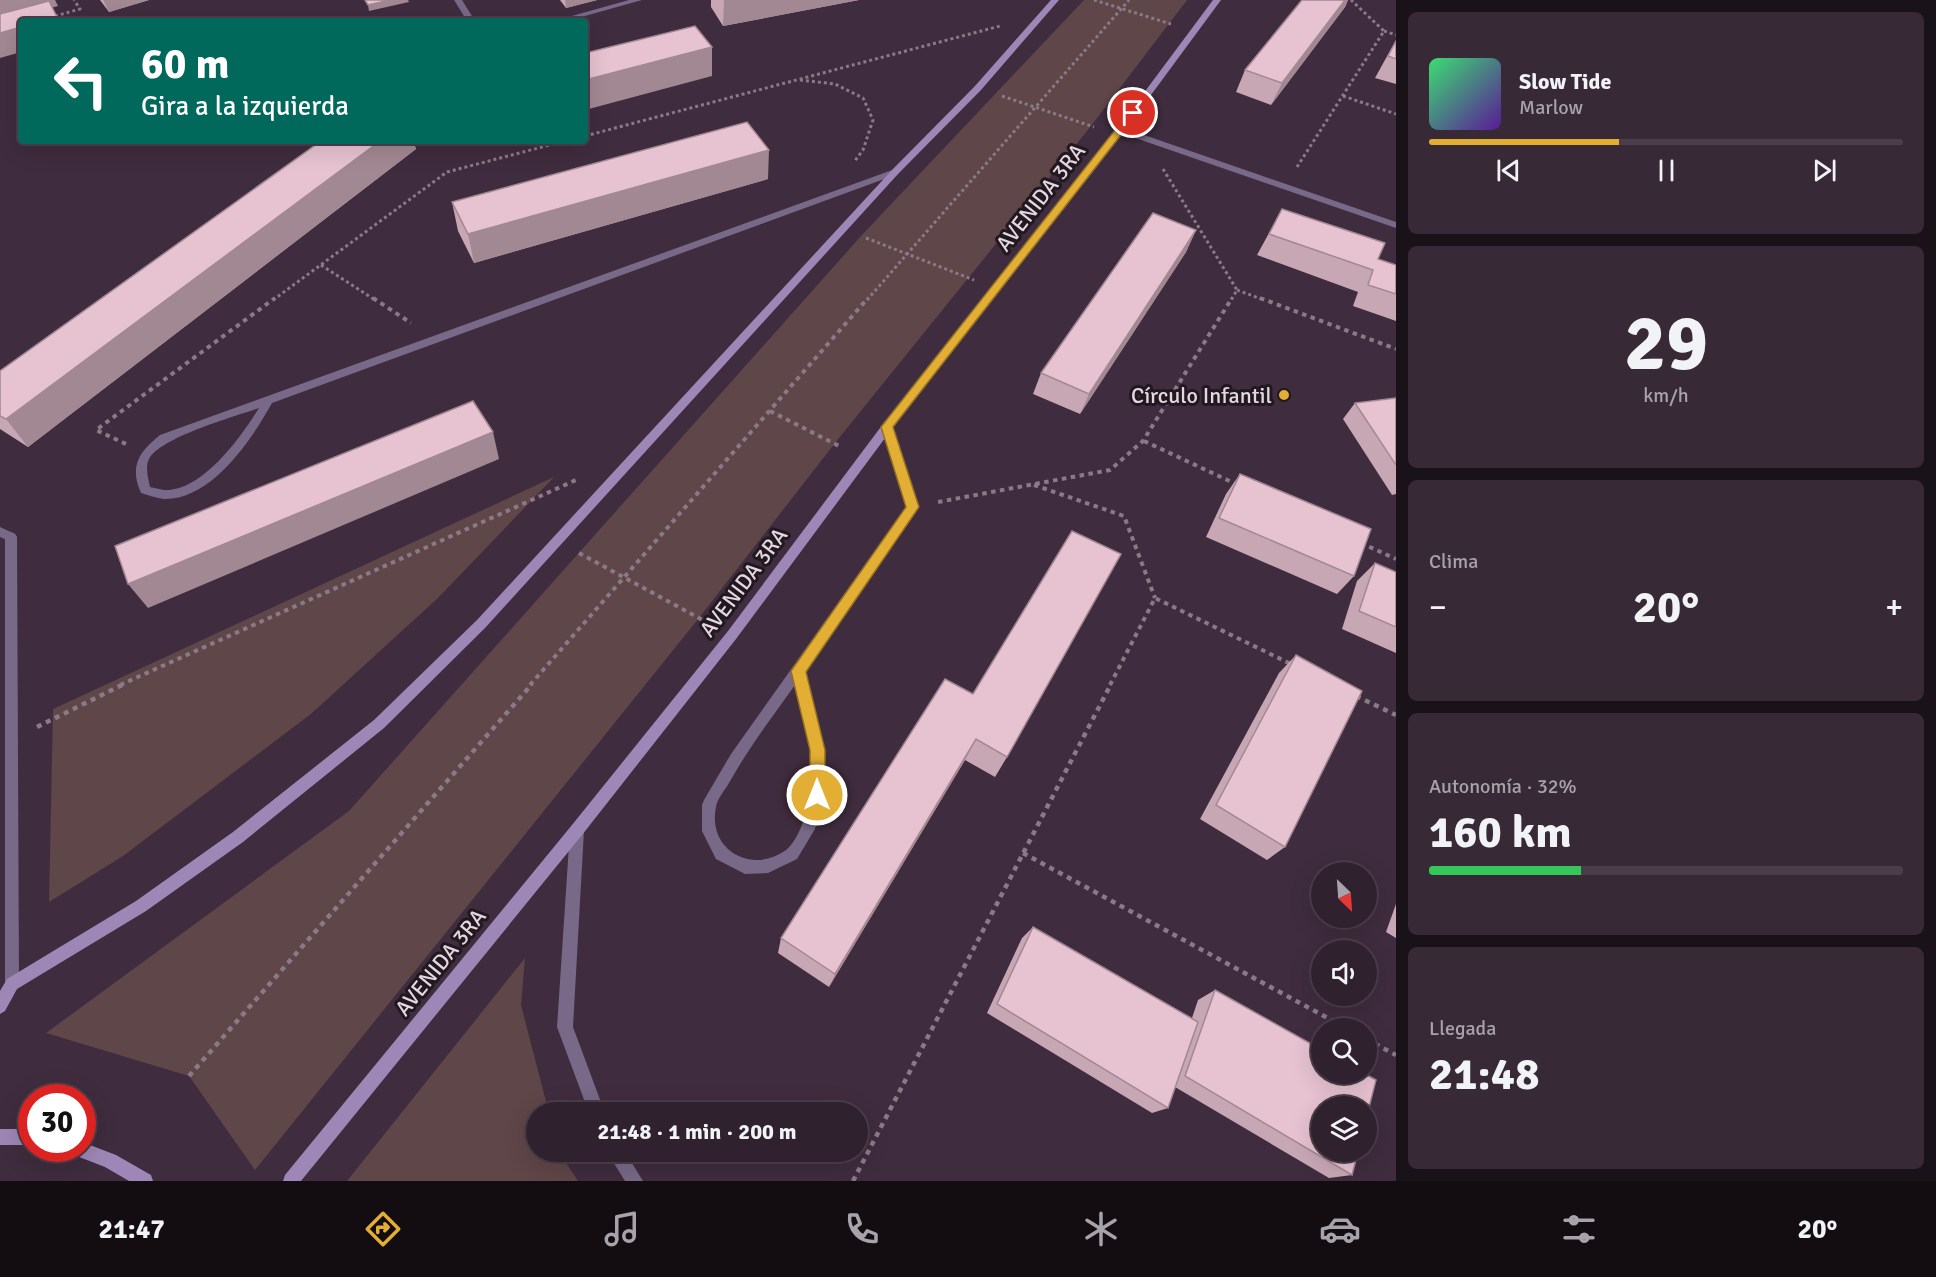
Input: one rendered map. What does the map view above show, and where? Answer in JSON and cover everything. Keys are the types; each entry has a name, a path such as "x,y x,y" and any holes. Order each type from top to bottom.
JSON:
{"main road":[{"path":"0,1006 12,984 141,906 238,837 370,731 481,624 895,172 978,88 1055,0"},
{"name":"AVENIDA 3RA","path":"291,1181 577,830 732,635 887,427 1119,132 1217,0"},
{"path":"0,1137 18,1137"},
{"path":"96,1155 145,1181"}],"street":[{"path":"458,0 469,18"},
{"path":"569,18 638,0"},
{"path":"1119,132 1144,138 1396,225"},
{"path":"268,400 253,429 232,455 209,477 182,490 156,495 145,490 141,473 145,454 164,438 268,400 436,339 827,196 895,172"},
{"path":"798,671 817,750 817,795 808,829 792,854 768,866 745,867 721,854 709,831 709,805 736,758 913,507 887,427"},
{"path":"6,534 12,741 12,984"},
{"path":"577,830 565,1027 593,1102"},
{"path":"622,1162 635,1181"}],"path":[{"path":"50,18 80,9 74,0"},
{"path":"1094,0 1195,31"},
{"path":"189,1076 1129,0"},
{"path":"1351,0 1384,31 1396,35"},
{"path":"588,135 1039,16"},
{"path":"1284,187 1384,31"},
{"path":"796,80 835,84 863,98 873,120 862,150 827,196"},
{"path":"978,88 1119,132"},
{"path":"1342,96 1396,114"},
{"path":"1144,138 1237,290 1396,349"},
{"path":"145,454 96,429 447,172 553,144"},
{"path":"843,229 997,289"},
{"path":"321,265 436,339"},
{"path":"913,507 1110,470 1143,441 1237,290"},
{"path":"770,411 864,458"},
{"path":"1143,441 1238,485"},
{"path":"12,741 110,690 585,476"},
{"path":"1033,484 1124,516 1155,598 1302,669"},
{"path":"1354,539 1396,559"},
{"path":"557,541 732,635"},
{"path":"853,1181 1155,598"},
{"path":"1354,694 1396,715"},
{"path":"1023,853 1328,1018"},
{"path":"1377,1045 1396,1055"}],"shaded area":[{"path":"1084,0 1187,0 1091,126 255,1170 189,1076 46,1033 349,811 861,236"},
{"path":"554,477 438,598 311,714 123,856 49,902 53,709"},
{"path":"525,958 521,1005 546,1102 526,1102 526,1162 566,1162 578,1181 347,1181"}],"building":[{"path":"365,0 390,0 368,5"},
{"path":"1302,0 1345,0 1282,83 1245,70"},
{"path":"49,1 57,17 18,18 18,28 0,33 0,14"},
{"path":"695,26 712,47 588,79 588,52"},
{"path":"1396,41 1396,59 1388,56"},
{"path":"747,122 769,150 468,234 452,202"},
{"path":"317,144 376,144 6,419 0,416 0,371"},
{"path":"1282,209 1385,243 1378,259 1396,265 1396,294 1368,285 1373,270 1269,234"},
{"path":"1153,213 1196,230 1089,394 1041,373"},
{"path":"1396,398 1396,465 1355,403"},
{"path":"473,401 493,432 128,584 115,546"},
{"path":"1240,474 1371,529 1354,576 1219,518"},
{"path":"1072,531 1121,554 1007,757 976,739 835,974 781,938 945,679 973,694"},
{"path":"1375,563 1396,572 1396,627 1359,611"},
{"path":"1296,655 1362,691 1285,847 1216,805"},
{"path":"1033,927 1198,1022 1168,1108 997,1004"},
{"path":"1215,990 1311,1044 1311,1084 1375,1084 1372,1096 1311,1096 1311,1151 1185,1076"},
{"path":"1330,1162 1355,1162 1352,1175"}],"place":[{"name":"Círculo Infantil","path":"1284,395"}],"route":[{"path":"817,795 817,750 798,671 913,507 887,427 1133,113"}]}
